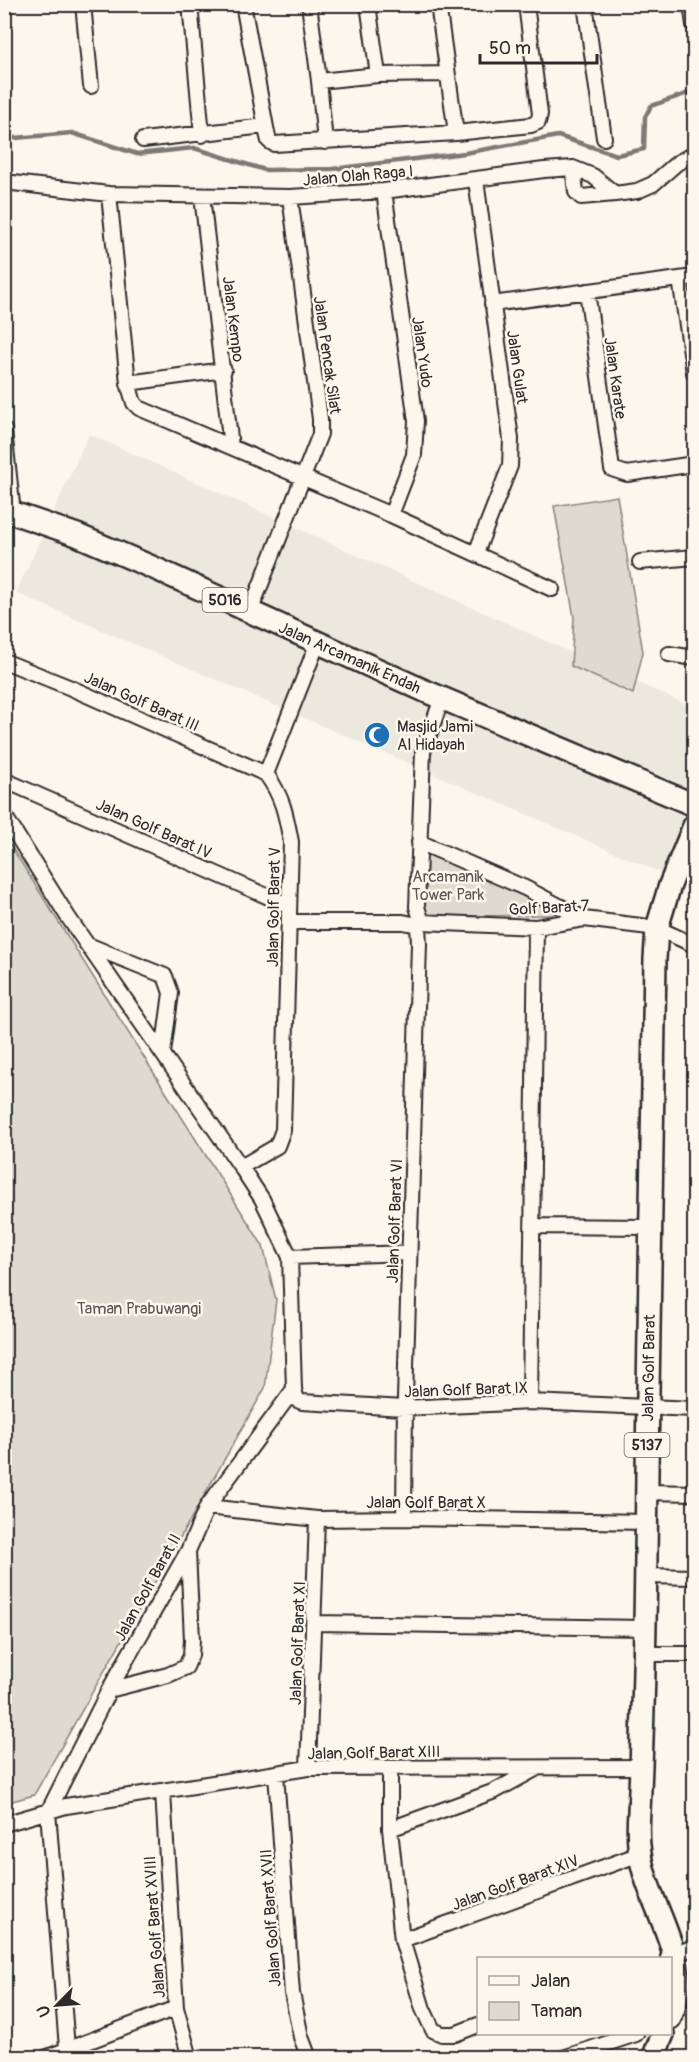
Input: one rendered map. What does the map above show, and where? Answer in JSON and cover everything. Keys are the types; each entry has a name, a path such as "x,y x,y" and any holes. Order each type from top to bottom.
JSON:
{"main road":[{"name":"Jalan Arcamanik Endah","path":"9,513 77,535 442,698 694,805"},
{"name":"Jalan Golf Barat","path":"670,1957 640,1854 639,1815 647,1522 654,971 657,928 670,885 694,826"},
{"path":"672,1958 694,1968"},
{"name":"Jalan Golf Barat","path":"672,1962 678,1975 677,1994 672,2012"},
{"path":"672,2019 694,2000"},
{"name":"Jalan Golf Barat","path":"653,2058 663,2035"}],"street":[{"path":"83,4 91,86"},
{"path":"189,4 202,135"},
{"path":"243,4 265,126 269,141 274,144 456,133 538,122 540,114 526,4"},
{"path":"309,4 325,142"},
{"path":"368,4 378,75"},
{"path":"438,4 456,133"},
{"path":"585,4 604,138"},
{"path":"691,4 694,25"},
{"path":"319,81 378,75 447,74"},
{"path":"142,140 202,135 265,126"},
{"path":"615,194 593,176 573,168 576,192 581,197 615,194 637,191 653,184 677,163 694,154"},
{"name":"Jalan Olah Raga I","path":"4,182 109,195 290,197 384,191 573,168"},
{"name":"Jalan Gulat","path":"476,180 509,421 511,454 510,466 476,553"},
{"name":"Jalan Yudo","path":"384,191 416,421 414,455 391,515"},
{"path":"109,195 128,383 134,403 139,408 391,515 552,589"},
{"name":"Jalan Kempo","path":"202,196 224,370 231,447"},
{"name":"Jalan Pencak Silat","path":"250,612 304,478 321,427 290,197"},
{"path":"492,304 687,278 694,373"},
{"name":"Jalan Karate","path":"587,291 612,469 627,474 694,464"},
{"path":"128,383 224,370"},
{"path":"4,430 9,513"},
{"path":"640,562 694,557"},
{"path":"266,774 318,642"},
{"path":"669,654 694,658"},
{"name":"Jalan Golf Barat III","path":"4,661 266,774"},
{"path":"420,924 417,907 423,752 442,698"},
{"name":"Jalan Golf Barat V","path":"241,1167 273,1150 282,1137 291,842 286,810 277,790 266,774"},
{"name":"Jalan Golf Barat IV","path":"4,780 290,906"},
{"path":"4,815 88,945 262,1199 290,1257 294,1389"},
{"path":"419,842 525,888 584,919"},
{"name":"Golf Barat 7","path":"289,922 403,922 536,927 584,919 657,928 694,945"},
{"name":"Jalan Golf Barat VI","path":"404,1518 404,1408 420,924"},
{"path":"530,1402 536,927"},
{"path":"88,945 165,976 171,993 163,1053"},
{"path":"532,1226 650,1227"},
{"path":"290,1257 409,1254"},
{"name":"Jalan Golf Barat IX","path":"294,1389 296,1397 302,1402 404,1408 530,1402 694,1409"},
{"name":"Jalan Golf Barat II","path":"48,1812 108,1690 188,1551 207,1507 294,1389"},
{"path":"647,1492 694,1493"},
{"name":"Jalan Golf Barat X","path":"207,1507 317,1519 647,1522"},
{"name":"Jalan Golf Barat XI","path":"308,1768 317,1519"},
{"path":"108,1690 168,1675 186,1667 191,1654 192,1640 188,1551"},
{"path":"645,1576 694,1577"},
{"path":"314,1623 645,1628"},
{"path":"644,1654 694,1654"},
{"name":"Jalan Golf Barat XIII","path":"4,1824 66,1806 308,1768 642,1767"},
{"path":"390,1768 390,1829 402,1940 423,2009 433,2030 442,2034 454,2034 477,2025"},
{"path":"390,1829 495,1791 538,1768"},
{"name":"Jalan Golf Barat XVII","path":"276,1774 291,1984 301,2037 309,2058"},
{"name":"Jalan Golf Barat XVIII","path":"163,1792 176,2008 190,2058"},
{"path":"48,1812 67,2048"},
{"name":"Jalan Golf Barat XIV","path":"402,1940 640,1854"},
{"path":"670,1957 694,1947"},
{"path":"45,2058 176,2008"},
{"path":"563,2058 633,2035"}],"shaded area":[{"path":"89,434 694,708 694,887 16,593"}],"green space":[{"path":"617,496 643,652 633,694 571,666 574,617 554,506"},
{"name":"Arcamanik Tower Park","path":"415,836 586,915 417,916"},
{"name":"Taman Prabuwangi","path":"5,837 263,1246 276,1300 265,1388 34,1795 5,1803"}],"waterway":[{"path":"4,139 72,133 137,154 194,148 265,170 332,169 465,153 558,136 617,155 644,149 645,117 651,106 694,91"}],"place":[{"name":"Masjid Jami Al Hidayah","path":"377,735"}]}
